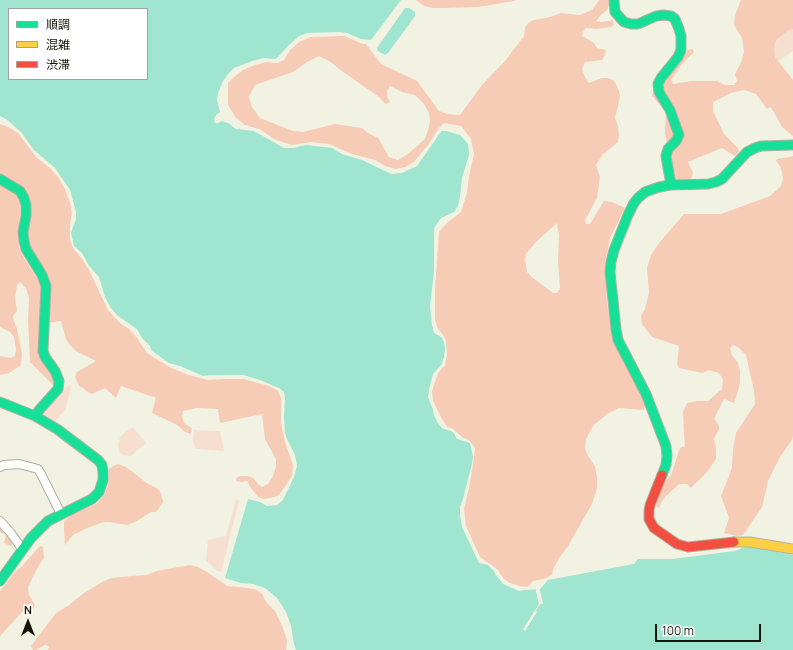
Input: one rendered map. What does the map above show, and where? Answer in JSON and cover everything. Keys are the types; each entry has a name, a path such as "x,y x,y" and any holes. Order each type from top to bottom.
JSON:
{"street":[{"path":"614,0 615,12 624,22 638,24 656,16 671,16 675,19 679,29 681,36 681,50 678,57 658,84 659,92 670,110 678,136 676,141 668,150 666,156 671,185"},
{"path":"793,145 761,146 755,148 747,152 722,179 716,182 708,184 671,185 645,192 634,203 628,215 614,250 610,272 618,340 646,394 666,446 666,465 648,511 649,519 654,528 677,544 688,547 735,542 750,542 793,549"},
{"path":"0,179 20,192 24,198 26,205 26,216 23,232 26,249 42,275 46,286 43,351 59,381 58,389 40,408 35,416"},
{"path":"0,402 35,416 57,429 91,454 102,465 103,480 99,492 92,499 48,521 35,534 0,581"},
{"path":"0,468 4,465 19,464 38,469 61,514"},
{"path":"0,521 23,550"}],"shaded area":[{"path":"416,0 517,0 478,7 433,8 424,6"},
{"path":"599,0 610,0 608,9 596,21 601,22 613,20 614,25 611,27 597,29 586,28 583,32 582,36 594,43 597,48 606,50 603,60 585,62 582,69 589,83 602,78 608,78 613,80 616,84 620,97 615,118 619,135 618,142 603,154 596,165 600,177 597,198 585,220 586,224 590,224 604,201 612,202 625,208 610,238 605,263 607,304 611,325 645,404 644,410 619,408 607,414 593,426 586,439 585,449 595,466 597,477 597,488 592,504 568,546 559,558 552,575 544,579 533,581 528,587 510,583 504,579 497,569 480,557 466,526 464,509 470,483 475,448 469,440 462,437 452,428 447,427 433,401 432,391 438,373 445,365 447,354 446,341 438,329 435,320 435,288 439,232 448,222 461,212 467,193 474,154 471,139 461,126 444,123 413,163 396,169 385,166 375,160 352,154 329,144 311,142 292,145 276,140 259,129 245,125 236,118 228,105 228,83 243,70 255,65 266,62 277,63 284,60 290,50 299,42 310,37 344,36 366,44 381,64 417,81 439,111 447,114 460,115 482,85 505,61 524,36 525,28 528,23 561,13 580,15 592,10","holes":["319,56 331,62 379,97 385,104 389,103 390,101 387,97 387,91 390,86 402,92 415,95 424,104 429,113 430,121 425,139 409,153 398,160 389,157 378,138 362,128 335,124 303,132 293,131 260,118 252,107 249,97 255,85 293,72","557,223 559,235 558,259 560,289 557,293 553,293 527,272 525,260 526,254 536,242"]},
{"path":"741,0 793,0 793,29 787,31 776,41 774,47 775,57 793,80 793,136 782,127 771,107 767,109 756,94 744,90 731,93 713,102 713,111 724,134 739,151 735,156 722,148 688,162 693,173 691,180 685,181 674,179 665,133 666,112 652,96 654,88 663,80 688,50 693,49 694,52 682,64 671,80 673,84 691,81 717,81 725,85 734,85 737,81 735,74 741,63 744,52 742,38 734,25 735,15"},
{"path":"793,29 793,51 778,61 775,57 774,47 776,42 787,31"},
{"path":"0,124 18,133 36,157 50,168 58,177 65,189 70,203 72,213 70,240 73,248 89,270 108,310 121,324 128,328 147,353 171,368 189,375 208,380 244,379 269,386 278,391 281,398 281,423 285,442 293,465 292,476 279,495 264,499 258,497 247,481 236,481 236,478 248,476 253,478 262,487 268,484 273,476 276,466 276,459 265,439 262,414 220,423 218,409 197,408 183,411 182,416 184,423 192,428 191,434 185,432 177,425 152,413 156,397 121,386 116,398 105,388 92,394 79,386 75,377 77,372 96,361 76,351 69,344 61,321 48,323 34,254 27,237 30,208 0,173"},
{"path":"793,156 793,436 768,481 762,507 743,535 737,536 724,533 729,518 721,496 732,467 736,433 755,404 754,391 746,355 734,345 730,348 732,355 738,363 740,383 734,403 724,399 714,419 719,425 719,429 714,439 716,459 707,472 691,488 687,484 679,484 666,496 659,508 656,506 663,484 671,475 680,448 685,446 683,412 687,403 708,401 722,389 723,380 719,373 709,370 702,373 679,368 677,364 679,346 652,337 642,324 641,316 645,309 649,293 647,268 651,255 684,214 721,214 770,196 781,186 783,179 780,166 776,161 777,159"},
{"path":"0,184 18,197 20,202 19,246 22,255 41,284 39,339 54,377 53,385 30,362 28,320 29,298 26,288 20,282 17,285 15,297 17,311 13,316 22,354 21,365 9,373 0,375 0,356 11,358 15,356 16,349 14,337 10,332 0,327"},
{"path":"69,385 71,385 70,392 65,410 55,422 44,415 44,409 57,399"},
{"path":"133,427 146,443 131,456 123,455 119,452 118,445 120,437"},
{"path":"194,430 220,431 224,451 196,449 193,441"},
{"path":"118,464 126,467 148,484 157,488 161,493 163,502 156,512 151,512 137,521 127,525 104,522 73,535 65,545 64,521 72,515 98,503 108,486 109,469"},
{"path":"236,499 239,501 221,572 217,571 206,560 208,540 226,536"},
{"path":"0,525 13,542 11,546 4,543 6,535 0,532"},
{"path":"40,546 43,547 44,558 28,587 29,595 35,605 30,614 24,610 0,636 0,591 15,572"},
{"path":"190,565 207,572 227,586 249,588 257,590 262,594 267,603 275,611 283,628 287,640 286,650 48,650 49,647 45,645 33,650 31,646 56,613 102,582 112,578 146,575 157,571"}],"water":[{"path":"0,0 401,0 371,40 361,39 347,33 339,32 307,33 299,36 276,59 264,58 234,68 223,81 218,93 217,100 220,112 214,119 215,123 222,121 228,123 236,129 254,131 284,148 294,148 307,145 332,148 342,154 362,160 392,174 402,173 417,166 442,131 460,135 468,144 469,155 462,178 458,206 454,212 441,218 434,228 434,271 430,306 434,333 441,337 444,342 445,349 441,365 433,374 428,397 434,416 442,428 453,432 457,439 470,443 473,457 460,507 460,515 462,527 479,563 488,565 503,584 519,591 540,589 548,580 634,564 638,559 672,559 735,551 747,546 793,555 793,650 296,650 291,626 286,612 277,598 265,588 225,578 248,499 260,502 267,506 277,505 283,500 294,477 297,466 295,455 285,433 284,392 279,388 260,380 243,375 203,376 169,363 152,351 137,329 118,316 111,308 105,297 99,277 89,266 82,253 74,246 71,233 76,219 76,212 70,190 55,168 34,150 21,132 6,119 0,116"},
{"path":"405,8 409,8 415,12 415,16 385,55 378,51 377,48"}],"pier":[{"path":"539,586 543,604 540,604 536,611 537,612 525,631 523,629 539,604 535,587"}],"traffic: fast":[{"path":"614,0 615,12 624,22 638,24 656,16 671,16 675,19 679,29 681,36 681,50 678,57 658,84 659,92 670,110 679,135 676,141 668,149 666,156 671,185"},
{"path":"662,475 666,465 666,446 646,394 618,340 610,272 614,250 634,203 645,192 671,185 708,184 716,182 722,179 747,152 755,148 761,146 793,145"},
{"path":"0,179 20,191 24,198 26,205 26,216 23,232 24,241 26,249 42,275 46,286 43,351 59,381 58,389 35,416"},
{"path":"0,402 35,416 57,429 98,460 102,465 103,472 103,480 99,492 92,499 48,521 31,538 0,581"}],"traffic: slow":[{"path":"734,542 750,542 793,549"}],"traffic: jam":[{"path":"662,475 649,511 649,519 654,528 677,544 688,547 734,542"}]}
